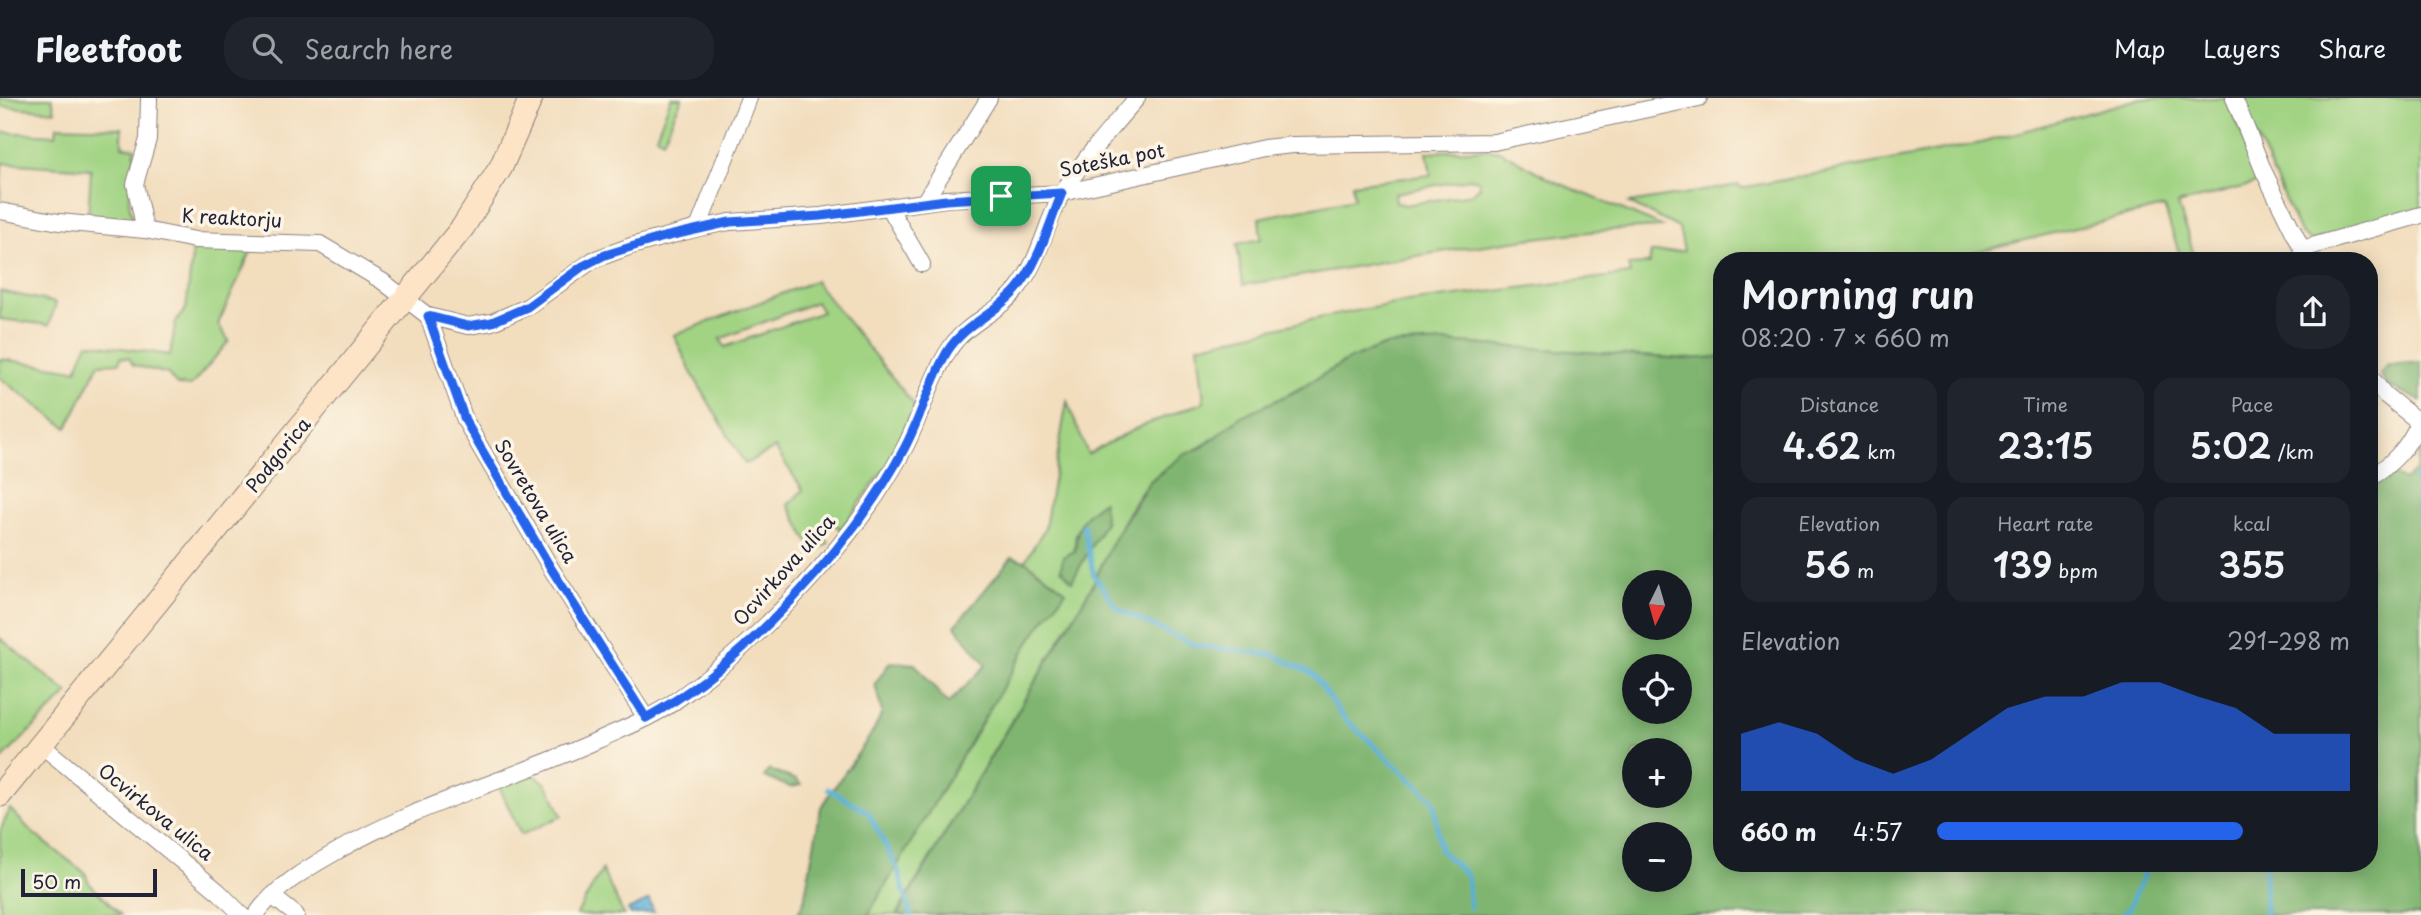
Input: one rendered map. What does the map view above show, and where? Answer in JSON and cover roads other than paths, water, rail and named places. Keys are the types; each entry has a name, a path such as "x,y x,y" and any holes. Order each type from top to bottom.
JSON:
{"main road":[{"name":"Podgorica","path":"0,795 406,299 485,196 515,140 531,98"}],"street":[{"path":"145,230 135,184 148,139 149,98"},
{"path":"698,228 749,98"},
{"path":"924,202 989,98"},
{"name":"Ocvirkova ulica","path":"256,915 272,896 316,863 366,834 444,800 544,764 669,705 770,623 857,520 905,447 947,351 969,328 997,310 1018,288 1062,193 1136,98"},
{"name":"Soteška pot","path":"428,316 468,326 492,322 527,307 593,260 631,246 730,222 821,216 924,202 1062,193 1264,148 1317,144 1422,145 1494,142 1699,98"},
{"path":"2234,98 2264,172 2304,252"},
{"path":"889,207 922,264"},
{"name":"K reaktorju","path":"0,211 59,222 145,230 195,240 320,244 346,257 406,299"},
{"path":"2314,252 2421,215"},
{"path":"406,299 428,316"},
{"name":"Sovretova ulica","path":"428,316 465,420 552,570 646,718"},
{"path":"2378,386 2419,422 2411,441 2397,460 2378,473"},
{"name":"Ocvirkova ulica","path":"40,744 219,892 242,915"},
{"path":"272,896 296,915"}],"water":[{"path":"649,900 654,912 631,915 628,910"}],"waterway":[{"path":"2415,477 2421,528"},
{"path":"1083,525 1094,575 1118,609 1194,645 1274,655 1313,674 1342,716 1434,801 1440,850 1467,875 1470,907"},
{"path":"828,789 868,812 898,870 911,915"},
{"path":"2122,915 2129,908 2145,872"},
{"path":"2265,872 2265,915"}]}
